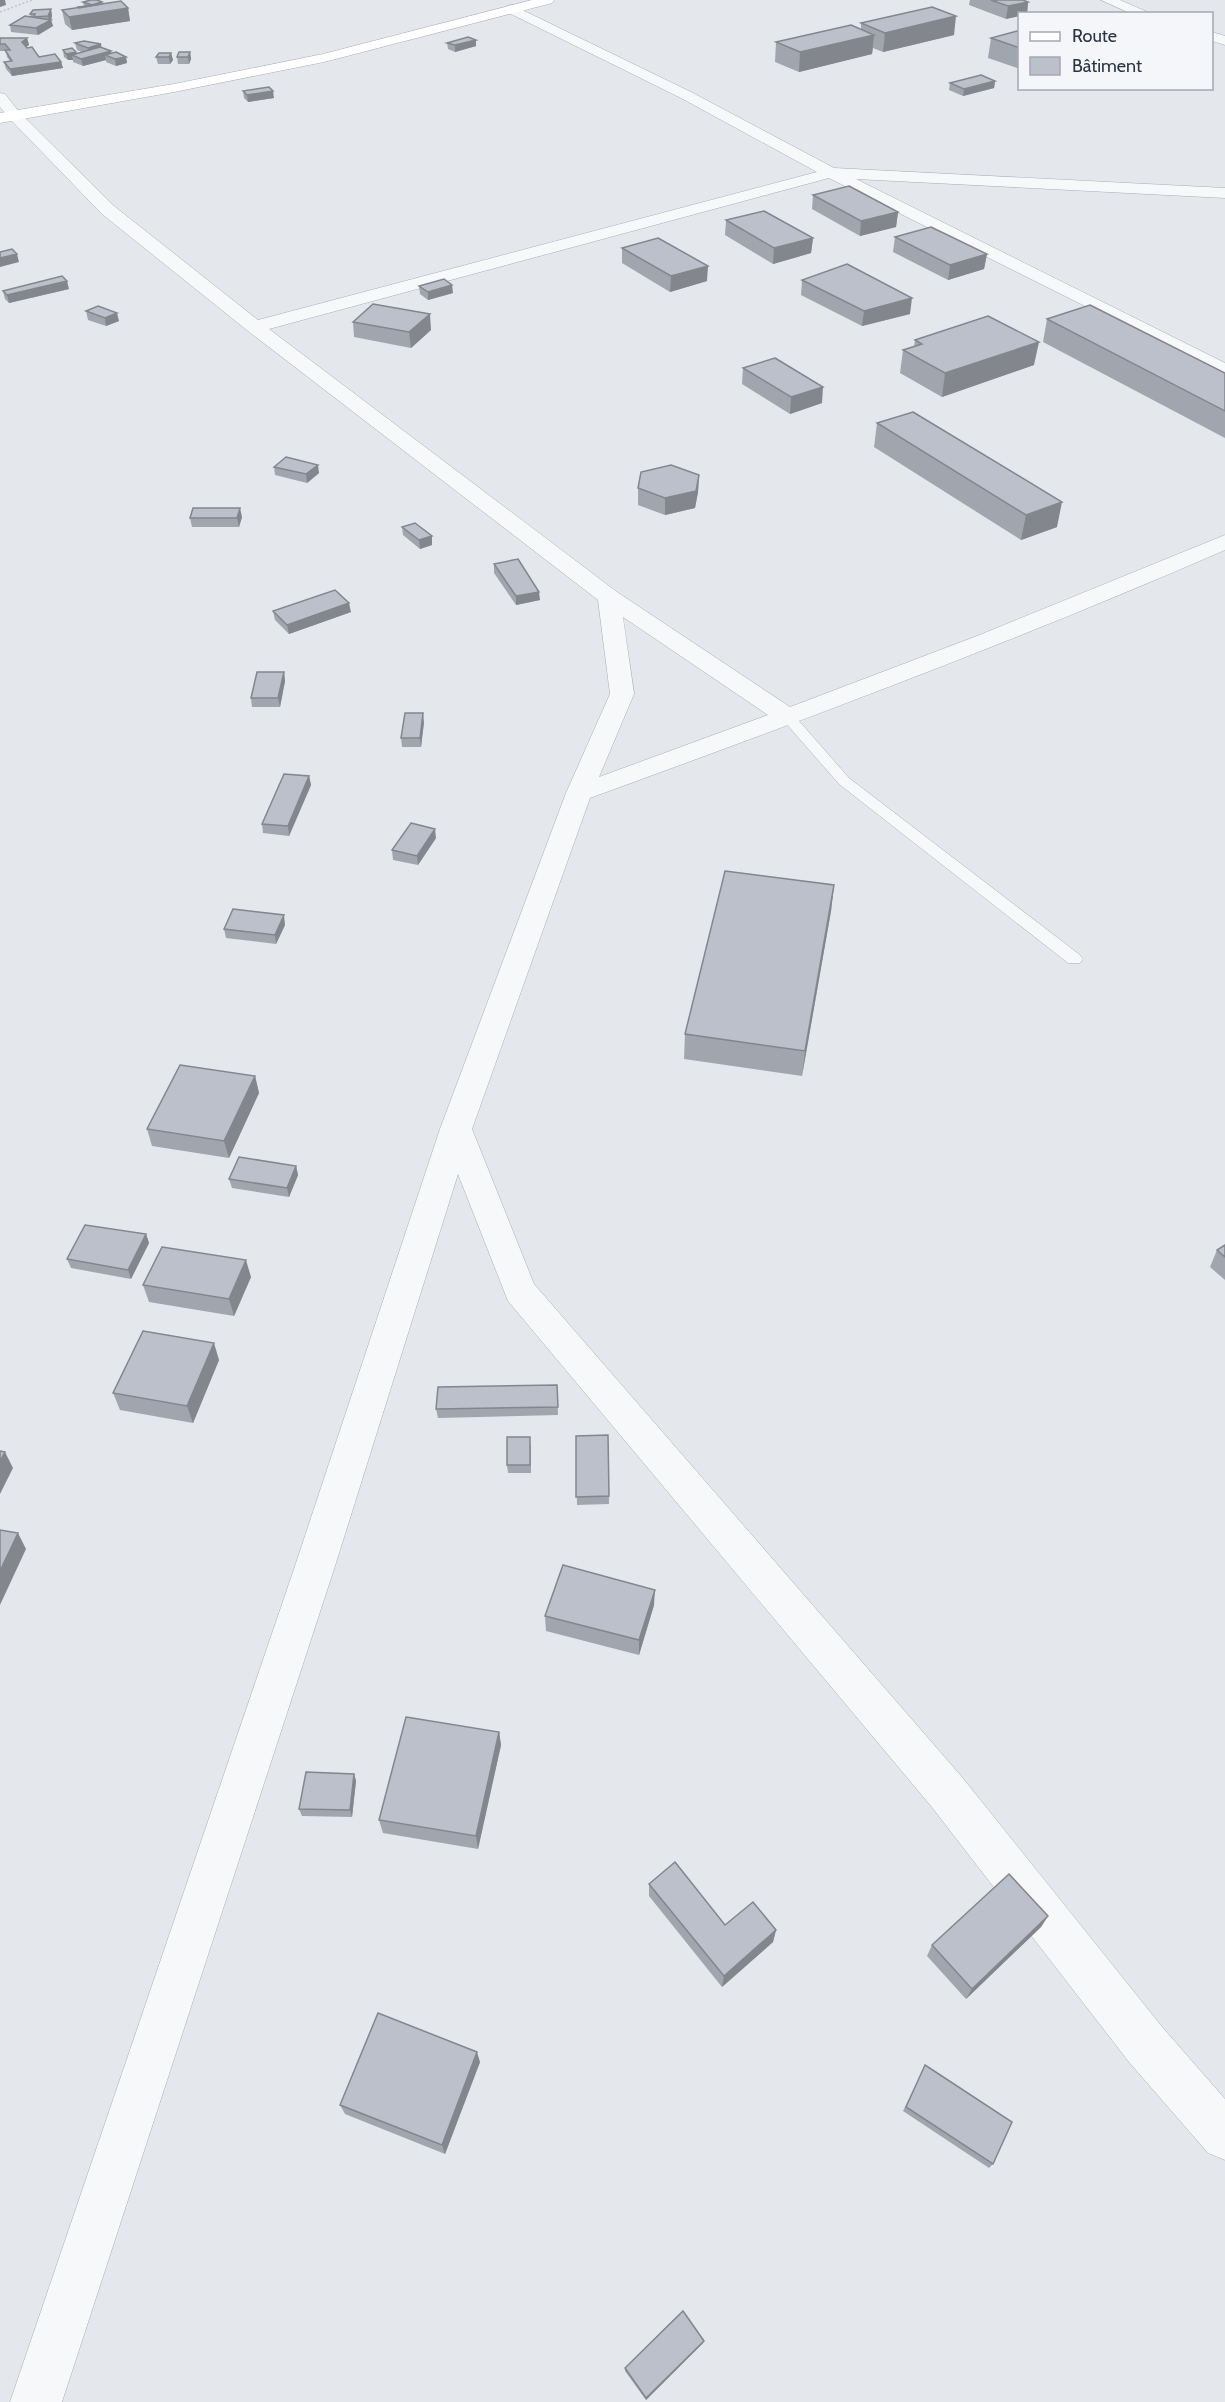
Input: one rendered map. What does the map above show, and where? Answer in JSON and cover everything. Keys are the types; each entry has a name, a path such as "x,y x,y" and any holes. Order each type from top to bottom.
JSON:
{"main road":[{"path":"7,117 174,88 324,58 430,32 513,4 548,0"}],"street":[{"path":"1108,0 1141,12"},
{"path":"513,4 831,173 1225,370"},
{"path":"0,97 7,117 108,210 255,327 609,597 788,717"},
{"path":"255,327 831,173 1225,194"},
{"path":"579,793 788,717 1141,579 1225,542"},
{"path":"36,2402 315,1566 456,1129 579,793 622,694 609,597"},
{"path":"456,1129 520,1291 946,1791 1146,2046 1225,2136"}],"lane":[{"path":"788,717 843,781 1074,959"}],"path":[{"path":"0,12 33,0"}],"building":[{"path":"91,0 102,2 92,5 83,2"},
{"path":"991,0 1023,0 1028,2 1008,6"},
{"path":"121,1 128,8 69,17 62,10"},
{"path":"932,7 956,16 885,33 861,23"},
{"path":"51,9 48,16 34,17 35,14 30,14 33,10"},
{"path":"25,16 51,20 36,28 10,25"},
{"path":"851,25 874,35 800,52 776,42"},
{"path":"1018,31 1018,47 991,38"},
{"path":"468,37 476,40 455,45 447,43"},
{"path":"0,38 27,38 22,42 27,48 32,47 39,57 55,54 61,62 10,69 4,62 12,61 5,50 10,50 5,44 0,44"},
{"path":"84,41 101,44 88,48 75,43"},
{"path":"100,47 111,51 81,59 72,55"},
{"path":"72,48 76,52 66,54 63,50"},
{"path":"116,52 126,57 115,59 105,55"},
{"path":"179,52 190,52 188,57 177,57"},
{"path":"159,53 171,53 169,57 156,57"},
{"path":"981,75 995,81 964,89 950,83"},
{"path":"269,87 273,91 247,95 243,91"},
{"path":"849,186 898,212 861,221 813,195"},
{"path":"764,211 813,238 774,248 726,220"},
{"path":"931,227 987,254 950,265 895,237"},
{"path":"658,238 708,266 671,276 622,248"},
{"path":"12,249 17,254 0,258 0,252"},
{"path":"847,264 912,298 864,311 802,280"},
{"path":"62,276 67,281 7,295 3,291"},
{"path":"444,279 452,285 428,292 419,286"},
{"path":"373,304 430,314 409,332 353,322"},
{"path":"1090,305 1225,373 1225,411 1047,319"},
{"path":"98,306 117,313 105,318 86,311"},
{"path":"988,316 1039,342 945,373 903,350 922,344 915,340"},
{"path":"775,358 823,387 791,397 743,368"},
{"path":"913,412 1062,502 1026,515 877,423"},
{"path":"286,457 318,465 306,474 274,467"},
{"path":"671,465 699,475 696,491 665,498 638,488 641,472"},
{"path":"193,508 240,508 237,518 190,518"},
{"path":"415,523 432,536 419,540 402,527"},
{"path":"518,559 539,592 516,596 494,564"},
{"path":"335,590 349,603 287,625 273,611"},
{"path":"257,672 284,672 278,698 251,698"},
{"path":"405,713 423,713 420,738 401,738"},
{"path":"284,774 309,776 288,826 262,824"},
{"path":"411,823 435,829 417,856 392,850"},
{"path":"725,871 834,885 805,1051 685,1034"},
{"path":"233,909 284,915 275,935 224,929"},
{"path":"180,1065 255,1076 224,1141 147,1129"},
{"path":"239,1157 296,1166 287,1188 229,1179"},
{"path":"85,1225 146,1234 128,1270 67,1259"},
{"path":"1225,1245 1225,1257 1217,1250"},
{"path":"162,1247 246,1260 229,1299 143,1285"},
{"path":"143,1331 214,1343 187,1406 113,1393"},
{"path":"557,1385 558,1407 436,1409 438,1387"},
{"path":"608,1435 609,1496 576,1497 576,1436"},
{"path":"507,1437 530,1437 530,1465 507,1465"},
{"path":"0,1451 5,1452 0,1461"},
{"path":"0,1530 18,1533 0,1571"},
{"path":"563,1565 655,1590 639,1640 545,1616"},
{"path":"406,1717 499,1732 476,1836 379,1820"},
{"path":"306,1772 354,1774 350,1810 299,1809"},
{"path":"675,1862 725,1925 753,1902 776,1930 724,1976 649,1884"},
{"path":"1009,1874 1048,1916 972,1989 932,1945"},
{"path":"378,2013 477,2052 442,2145 340,2105"},
{"path":"925,2065 1012,2122 993,2164 906,2107"},
{"path":"683,2311 704,2341 646,2398 625,2368"}]}
